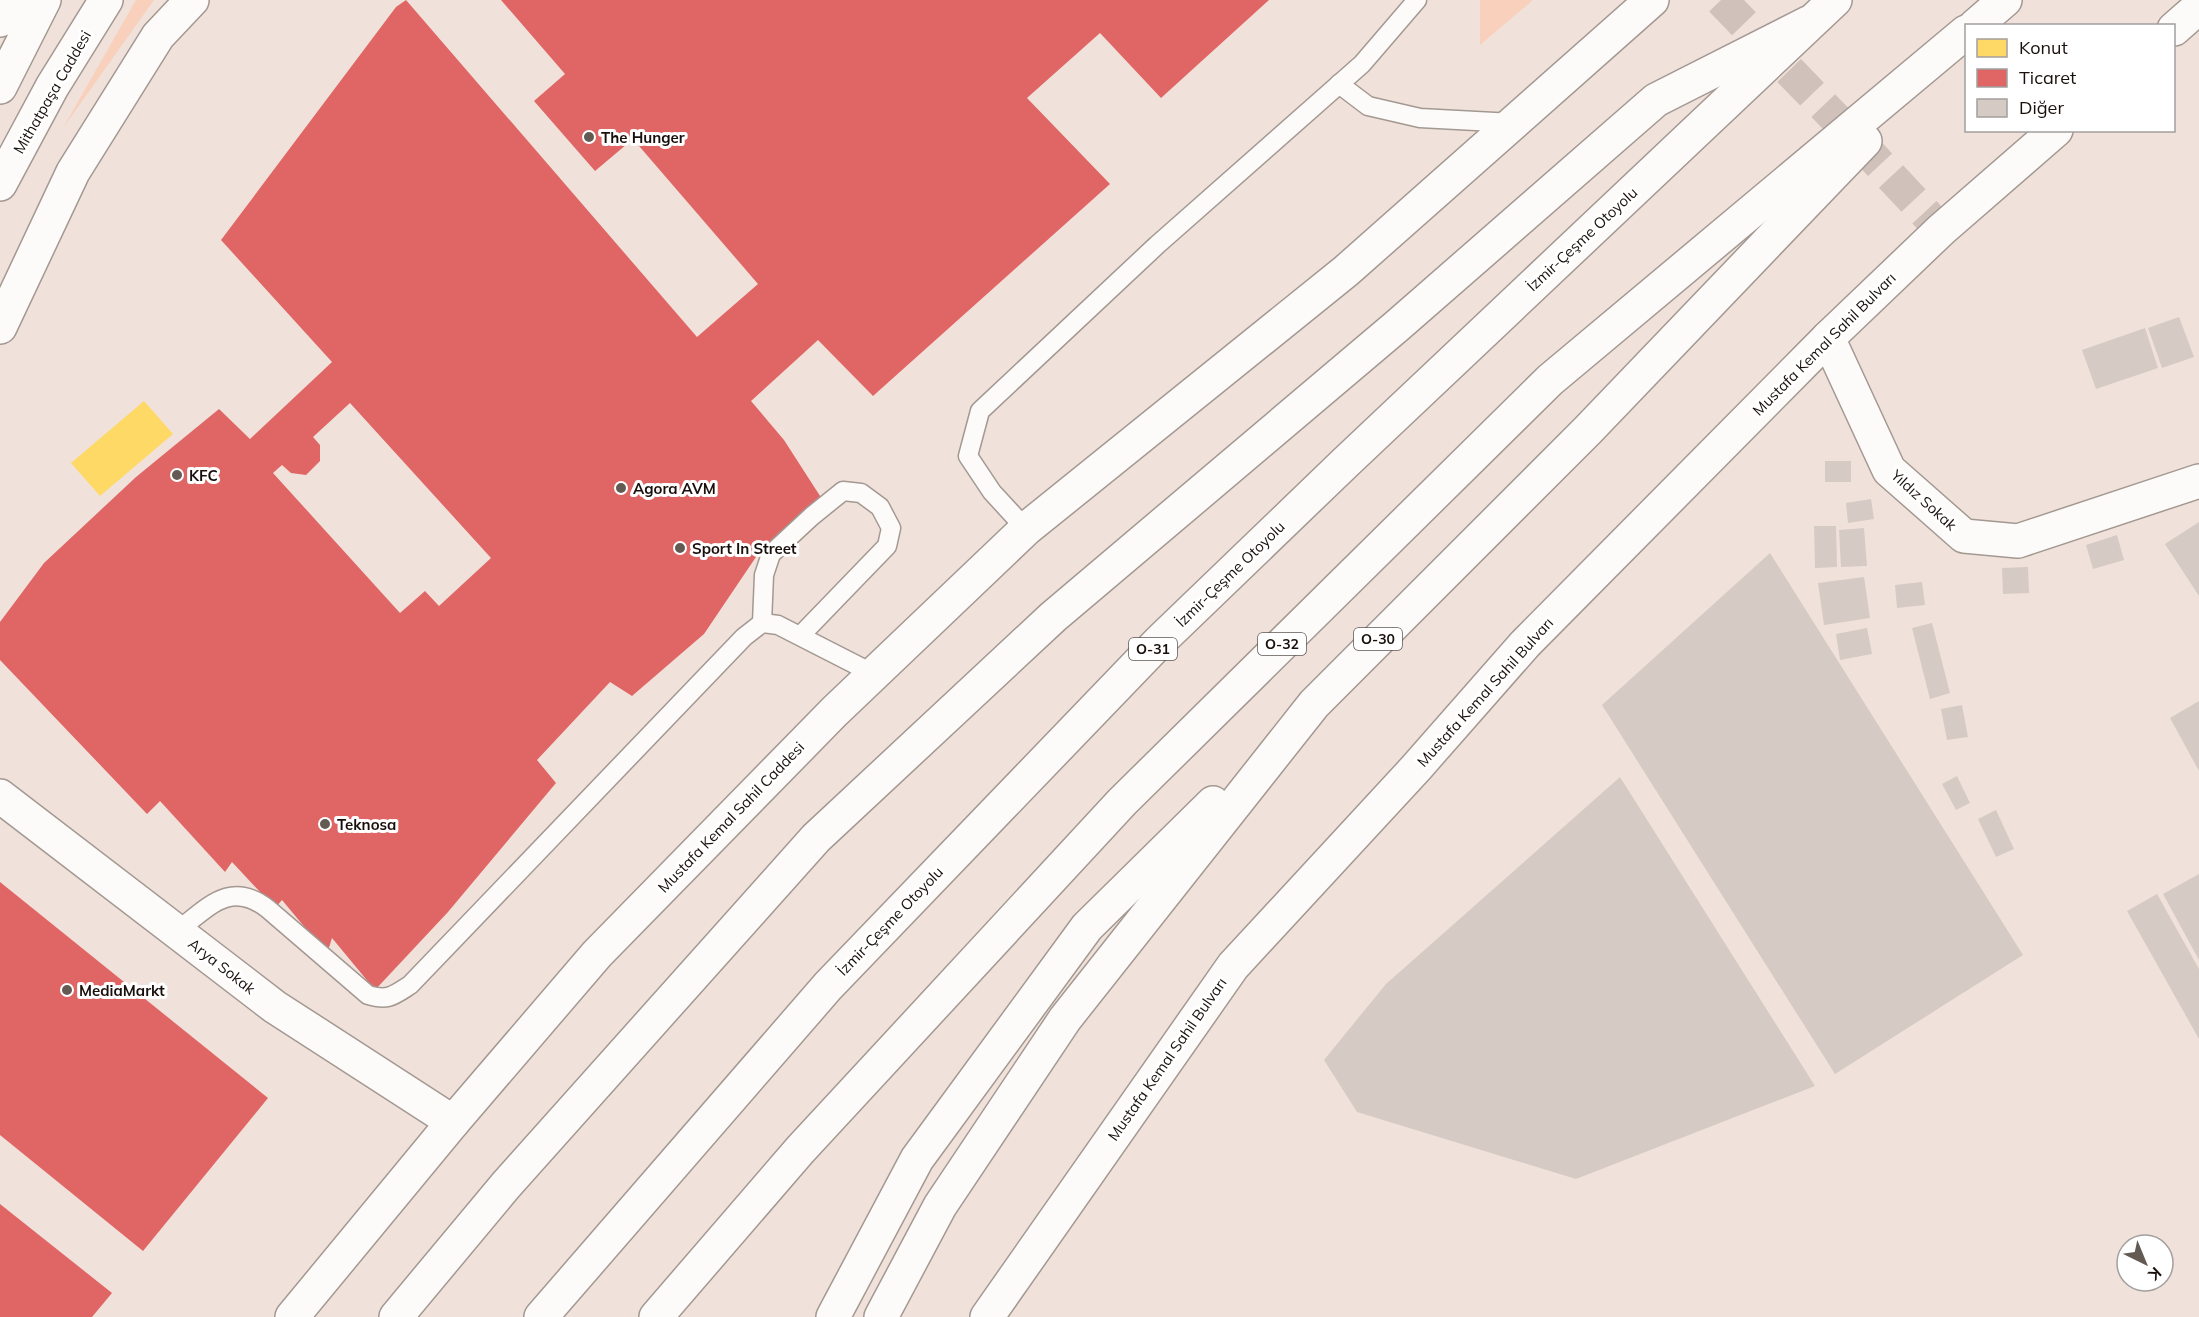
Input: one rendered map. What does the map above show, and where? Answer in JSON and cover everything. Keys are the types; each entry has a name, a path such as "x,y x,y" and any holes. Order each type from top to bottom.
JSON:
{"main road":[{"path":"0,20 15,0"},
{"path":"0,87 44,0"},
{"name":"Mithatpaşa Caddesi","path":"0,184 52,87 106,0"},
{"path":"0,327 73,172 158,36 192,0"},
{"path":"1026,529 1346,271 1652,0"},
{"name":"İzmir-Çeşme Otoyolu","path":"541,1317 828,986 1159,642 1808,23 1835,0"},
{"path":"2175,28 2199,7"},
{"path":"396,1317 506,1185 816,838 1044,625 1397,326 1656,100 1808,23"},
{"name":"O-32","path":"657,1317 801,1150 1122,802 1550,380 1965,34"},
{"name":"O-30","path":"880,1317 940,1206 1065,1019 1314,704 1588,430 1965,37"},
{"name":"Mustafa Kemal Sahil Bulvarı","path":"987,1317 1233,966 1416,768 1525,645 1828,338 1941,230 2054,132"},
{"name":"Yıldız Sokak","path":"1828,338 1889,470 1964,536 2018,541 2199,481"},
{"name":"Mustafa Kemal Sahil Caddesi","path":"292,1317 453,1122 597,954 834,712 1026,529"},
{"path":"834,1317 917,1159 1088,927 1314,704"},
{"name":"Arya Sokak","path":"0,796 275,1007 453,1122"}],"lane":[{"path":"1026,529 992,492 968,456 980,411 1157,244 1362,64 1418,0"},
{"path":"1339,84 1368,106 1420,118 1514,123"},
{"path":"762,623 764,575 771,554 843,491 861,493 880,507 891,528 887,546 801,635"},
{"path":"177,932 215,902 230,896 243,896 258,901 369,995 382,999 394,996 410,986 744,638 762,623 778,625 801,635 874,674"}],"shaded area":[{"path":"136,0 154,0 63,128"},
{"path":"1480,0 1533,0 1480,45"}],"building: Konut":[{"path":"144,401 173,434 100,496 71,463"}],"building: Ticaret":[{"name":"Agora AVM","path":"406,0 697,337 758,284 633,139 595,171 534,101 565,74 501,0 1269,0 1161,98 1100,33 1027,98 1110,184 873,396 818,340 751,401 784,440 822,499 758,554 704,634 632,696 610,682 537,760 556,783 448,912 375,990 332,938 327,954 282,900 275,908 232,862 225,872 160,801 147,814 0,660 0,622 44,563 136,477 219,409 250,439 332,362 221,240 396,7","holes":["350,403 491,558 439,606 425,591 400,613 273,473 282,465 291,473 306,475 320,461 320,445 313,437"]},
{"name":"MediaMarkt","path":"0,882 268,1098 143,1251 0,1135"},
{"path":"0,1204 112,1293 92,1317 0,1317"}],"building: Diğer":[{"path":"2179,317 2194,357 2162,368 2148,328"},
{"path":"2145,328 2158,368 2096,389 2082,350"},
{"path":"1825,461 1851,461 1851,482 1825,482"},
{"path":"1871,499 1874,519 1848,523 1846,503"},
{"path":"2199,522 2199,596 2165,544"},
{"path":"1814,526 1836,526 1837,567 1815,568"},
{"path":"1864,528 1867,566 1841,567 1839,530"},
{"path":"2117,535 2124,560 2093,569 2086,545"},
{"path":"1770,553 2023,955 1835,1074 1602,705"},
{"path":"2028,567 2029,593 2003,594 2002,568"},
{"path":"1864,577 1870,618 1824,625 1818,583"},
{"path":"1922,582 1925,605 1897,608 1895,585"},
{"path":"1932,623 1950,693 1930,699 1912,628"},
{"path":"1867,628 1872,654 1840,660 1836,634"},
{"path":"2199,701 2199,771 2170,718"},
{"path":"1962,705 1968,737 1947,740 1941,709"},
{"path":"1957,776 1970,803 1956,810 1942,784"},
{"path":"1620,777 1815,1086 1576,1179 1357,1112 1324,1060 1386,984"},
{"path":"1996,810 2014,849 1996,857 1978,819"},
{"path":"2199,874 2199,960 2163,894"},
{"path":"2157,894 2199,969 2199,1039 2127,911"}],"tunnel":[{"path":"1721,0 1941,230"}],"place":[{"name":"The Hunger","path":"589,137"},
{"name":"KFC","path":"177,475"},
{"name":"Agora AVM","path":"621,488"},
{"name":"Sport In Street","path":"680,548"},
{"name":"Teknosa","path":"325,824"},
{"name":"MediaMarkt","path":"67,990"}]}
